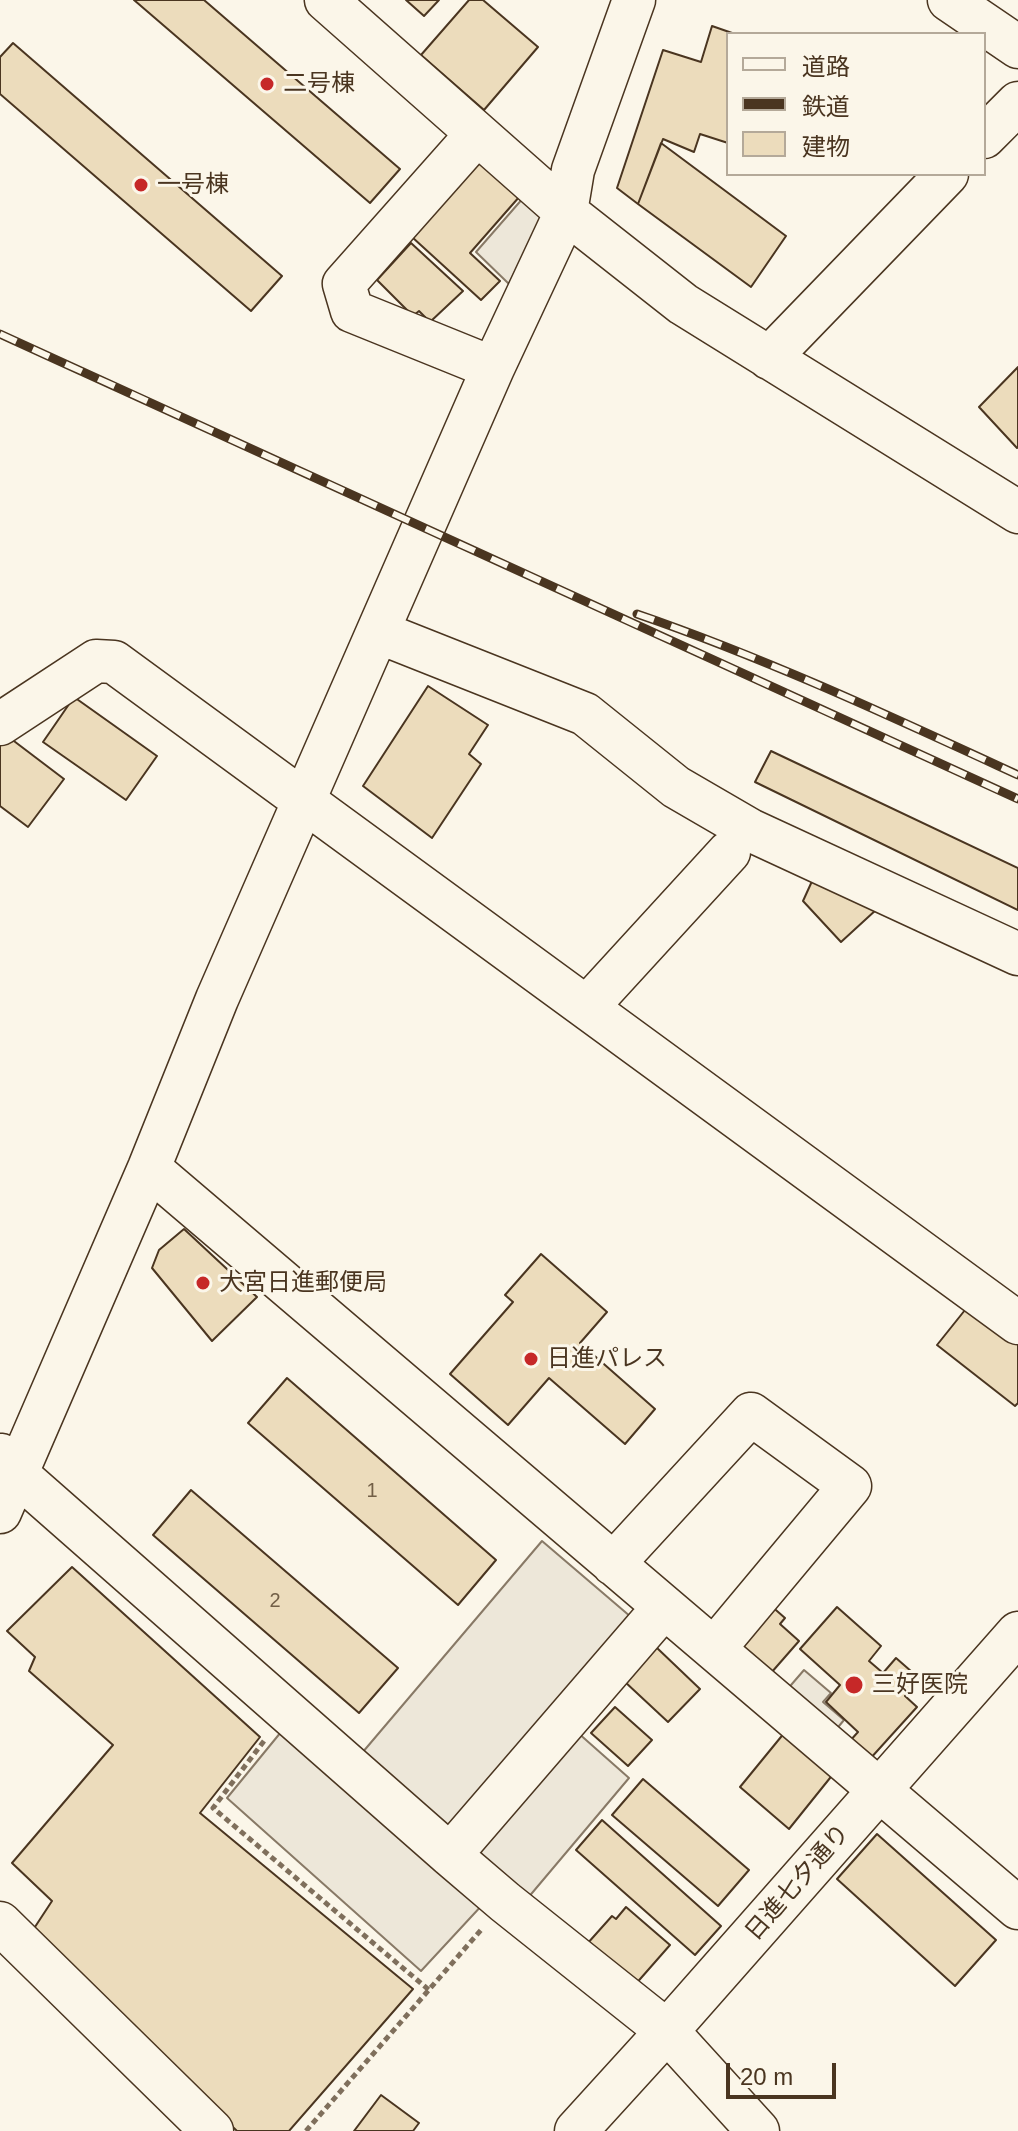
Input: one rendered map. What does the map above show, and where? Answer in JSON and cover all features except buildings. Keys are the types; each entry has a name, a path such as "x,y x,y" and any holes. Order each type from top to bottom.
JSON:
{"street":[{"path":"326,0 566,212 683,304 1018,512"},
{"path":"0,1512 9,1464 149,1168 217,999 493,368 566,212 573,170 634,0"},
{"path":"949,0 1018,47"},
{"path":"986,135 1018,103"},
{"path":"477,134 344,284 352,311 493,368"},
{"path":"769,358 945,176"},
{"path":"378,632 585,714 676,787 750,830 1018,954"},
{"path":"0,724 96,661 114,662 1018,1323"},
{"path":"587,1007 729,852"},
{"path":"149,1168 1018,1908"},
{"path":"613,1564 751,1414 850,1486 714,1649"},
{"path":"9,1464 450,1855 667,2031 758,2131"},
{"path":"450,1855 664,1607"},
{"name":"日進七夕通り","path":"576,2131 1018,1633"},
{"path":"0,1923 212,2131"}],"path":[{"path":"287,1712 213,1808 429,1990"},
{"path":"306,2131 505,1902"}],"shaded area":[{"path":"524,197 543,214 509,284 476,252"},
{"path":"542,1541 631,1617 462,1828 443,1828 362,1753"},
{"path":"804,1670 831,1693 823,1702 844,1720 834,1732 785,1692"},
{"path":"281,1732 484,1903 421,1971 227,1798"},
{"path":"577,1732 629,1778 527,1899 482,1861 480,1842"}],"railway":[{"path":"0,334 1018,799"},
{"path":"637,614 782,669 1018,775"}],"place":[{"name":"二号棟","path":"267,84"},
{"name":"一号棟","path":"141,185"},
{"name":"大宮日進郵便局","path":"203,1283"},
{"name":"日進パレス","path":"531,1359"},
{"name":"三好医院","path":"854,1685"}]}
